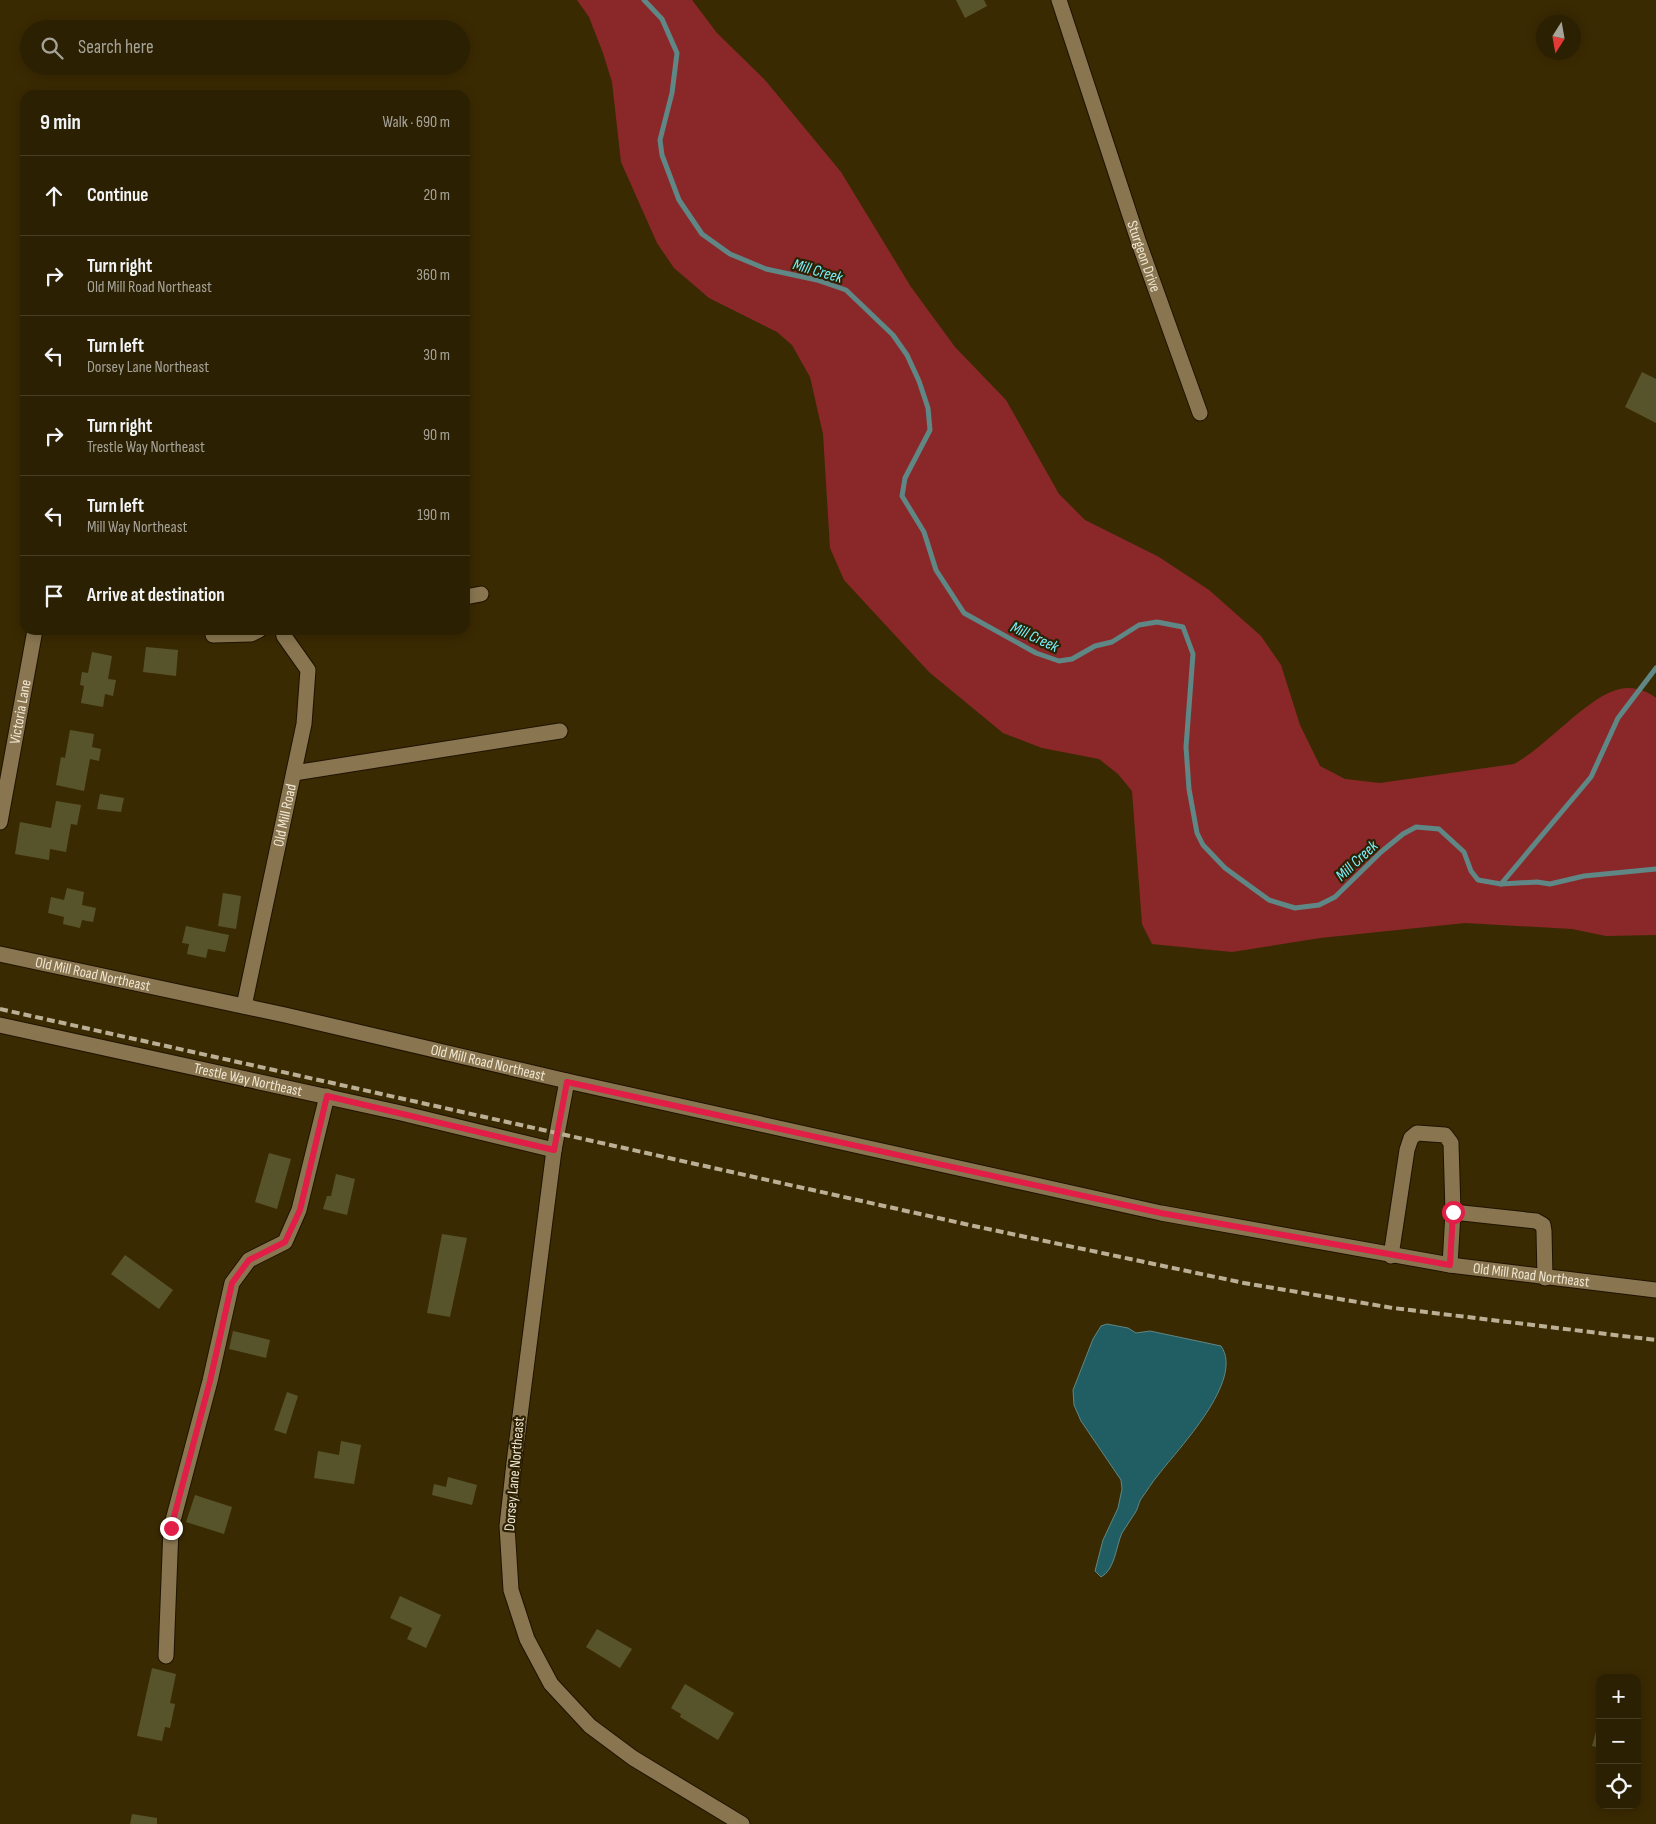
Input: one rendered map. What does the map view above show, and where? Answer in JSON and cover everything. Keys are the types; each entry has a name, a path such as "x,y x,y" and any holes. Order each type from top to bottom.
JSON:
{"street":[{"name":"Sturgeon Drive","path":"1059,0 1090,99 1200,413"},
{"path":"470,597 481,594"},
{"name":"Victoria Lane","path":"0,822 34,635"},
{"name":"Old Mill Road","path":"244,1006 304,724 308,670 284,635"},
{"path":"294,773 560,731"},
{"name":"Old Mill Road Northeast","path":"0,954 244,1006 567,1082 1161,1213 1391,1256 1545,1278 1656,1290"},
{"name":"Trestle Way Northeast","path":"0,1025 327,1096 554,1150"},
{"name":"Dorsey Lane Northeast","path":"567,1082 554,1150 507,1526 511,1590 527,1639 551,1684 590,1726 633,1758 742,1824"},
{"path":"166,1656 171,1528 210,1381 232,1283 249,1260 285,1242 300,1210 327,1096"},
{"path":"1391,1256 1407,1150 1412,1138 1418,1133 1445,1136 1451,1143 1453,1212 1450,1265"},
{"path":"1453,1212 1536,1221 1543,1226 1545,1278"}],"shaded area":[{"path":"577,0 692,0 717,33 765,80 841,172 911,287 955,347 1006,400 1059,494 1085,520 1159,557 1209,590 1261,636 1281,665 1300,725 1320,766 1345,779 1380,783 1514,764 1540,746 1581,711 1608,693 1625,688 1634,688 1656,698 1656,935 1606,936 1572,929 1465,923 1320,938 1232,952 1152,944 1142,924 1132,791 1118,774 1099,759 1042,748 1003,733 929,672 844,580 830,548 823,434 810,377 792,345 777,332 709,298 674,268 657,243 621,162 612,82 589,17"}],"water":[{"path":"1107,1324 1128,1328 1136,1333 1150,1331 1221,1346 1226,1360 1224,1377 1217,1395 1193,1431 1141,1499 1122,1533 1109,1569 1101,1577 1095,1571 1103,1540 1118,1508 1122,1489 1121,1480 1081,1421 1074,1405 1073,1390 1093,1339 1101,1326"}],"building":[{"path":"956,0 984,0 987,6 965,18"},
{"path":"1642,372 1656,379 1656,423 1625,407"},
{"path":"146,647 178,650 176,676 143,672"},
{"path":"92,652 112,656 108,679 116,680 113,696 105,694 103,707 81,703 84,686 80,685 82,672 88,673"},
{"path":"70,730 94,734 92,747 101,749 99,761 90,759 84,791 56,785 61,757 65,758"},
{"path":"100,794 124,798 121,812 97,809"},
{"path":"56,801 81,805 77,825 71,824 66,852 50,849 49,860 15,854 20,822 51,828"},
{"path":"67,888 84,892 82,905 96,908 93,922 82,920 80,928 63,924 64,917 48,913 51,897 64,900"},
{"path":"223,893 241,896 236,929 218,926"},
{"path":"186,926 229,935 225,952 208,949 206,958 187,954 189,944 182,943"},
{"path":"269,1153 291,1159 277,1209 255,1202"},
{"path":"336,1174 355,1179 347,1215 323,1209 327,1196 331,1196"},
{"path":"442,1234 467,1238 450,1317 427,1313"},
{"path":"125,1255 173,1290 159,1309 111,1274"},
{"path":"233,1331 270,1340 266,1358 229,1349"},
{"path":"287,1392 298,1396 286,1434 274,1430"},
{"path":"341,1441 361,1445 354,1484 314,1478 318,1451 339,1455"},
{"path":"448,1477 477,1485 472,1505 432,1495 434,1484 446,1487"},
{"path":"195,1495 232,1507 224,1534 186,1522"},
{"path":"400,1596 441,1615 426,1648 407,1639 412,1628 390,1618"},
{"path":"597,1629 632,1649 620,1668 586,1647"},
{"path":"152,1668 176,1674 170,1703 175,1704 170,1728 165,1727 162,1741 137,1736"},
{"path":"685,1684 734,1713 718,1740 680,1717 681,1714 671,1708"},
{"path":"1596,1732 1596,1747 1592,1746"},
{"path":"132,1814 157,1818 157,1824 130,1824"}],"waterway":[{"name":"Mill Creek","path":"644,0 662,19 677,53 672,93 660,140 662,155 679,200 702,234 730,254 766,269 817,280 846,290 893,335 907,355 919,381 928,408 930,430 905,478 902,496 924,532 936,570 964,613 1036,653 1059,661 1072,659 1095,646 1112,642 1139,625 1157,622 1183,627 1193,654 1186,747 1189,789 1197,833 1203,845 1225,868 1269,900 1295,908 1319,905 1335,897 1381,852 1403,834 1416,827 1439,829 1464,852 1471,871 1478,880 1501,884 1537,882 1550,884 1584,876 1656,869"},
{"path":"1501,884 1591,777 1618,718 1656,668"}],"railway":[{"path":"0,1009 974,1226 1244,1283 1393,1308 1656,1340"}],"route":[{"path":"171,1528 210,1381 232,1283 249,1260 285,1242 300,1210 327,1096 554,1150 567,1082 1161,1213 1300,1240 1450,1265 1454,1227 1453,1212"}]}
